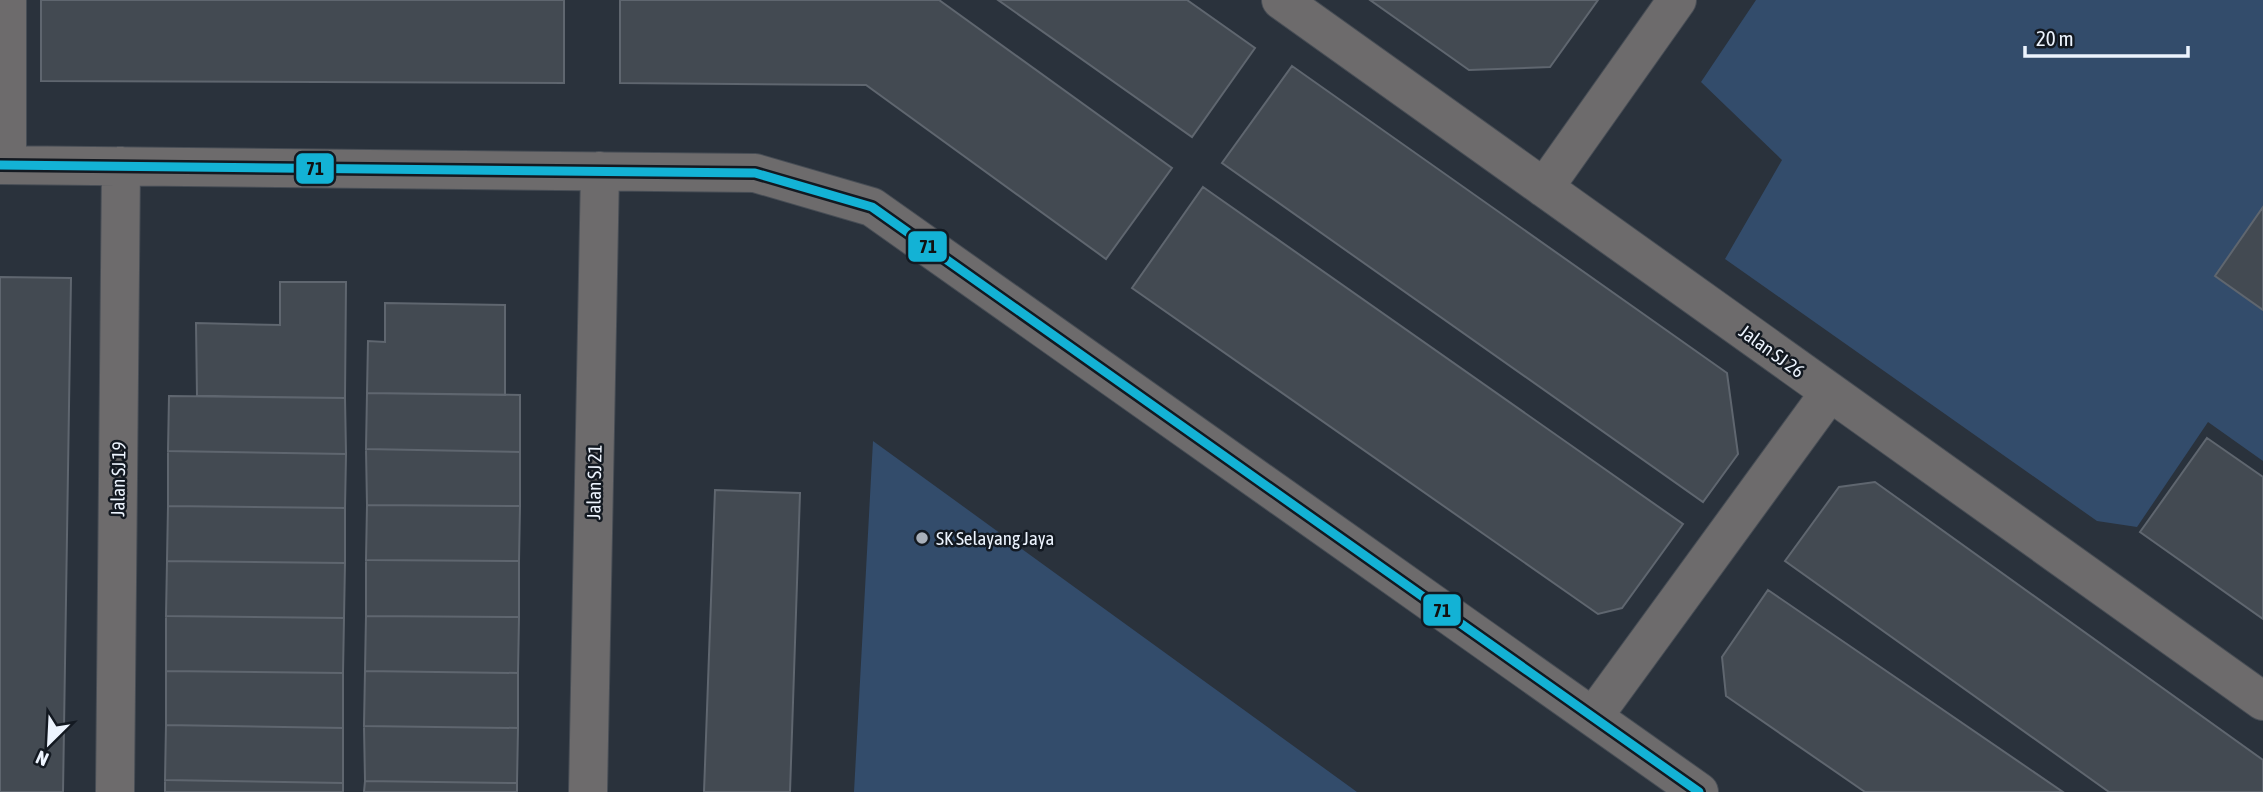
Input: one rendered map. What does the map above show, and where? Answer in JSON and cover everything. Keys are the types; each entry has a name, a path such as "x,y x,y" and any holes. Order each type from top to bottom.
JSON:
{"street":[{"path":"7,0 4,165 755,173 872,206 1699,792"},
{"name":"Jalan SJ 26","path":"1281,0 2263,701"},
{"path":"1544,188 1676,0"},
{"name":"Jalan SJ 19","path":"115,792 121,166"},
{"name":"Jalan SJ 21","path":"588,792 600,171"},
{"path":"1594,717 1830,392"}],"shaded area":[{"path":"1756,0 2263,0 2263,461 2208,422 2137,527 2097,521 1725,259 1782,160 1701,82"},
{"path":"873,441 1357,792 854,792"}],"building":[{"path":"41,0 564,0 564,83 41,81"},
{"path":"620,0 939,0 1172,168 1106,259 866,85 620,83"},
{"path":"998,0 1187,0 1255,48 1192,137"},
{"path":"1370,0 1598,0 1550,67 1469,70"},
{"path":"1292,66 1727,373 1738,454 1703,502 1222,163"},
{"path":"1203,187 1683,524 1622,608 1598,614 1132,288"},
{"path":"2263,207 2263,310 2215,276"},
{"path":"0,277 71,278 63,792 0,792"},
{"path":"280,282 346,282 345,398 197,396 196,323 280,325"},
{"path":"385,303 505,305 505,395 367,393 368,341 385,342"},
{"path":"367,393 520,395 520,452 366,449"},
{"path":"169,396 345,398 346,454 168,451"},
{"path":"2207,438 2263,477 2263,619 2140,532"},
{"path":"366,449 520,452 520,506 367,505"},
{"path":"168,451 346,454 345,508 168,506"},
{"path":"1875,482 2263,760 2263,792 2109,792 1785,561 1839,487"},
{"path":"715,490 800,493 790,792 704,792"},
{"path":"367,505 520,506 519,561 366,560"},
{"path":"168,506 345,508 345,563 167,561"},
{"path":"366,560 519,561 519,617 366,616"},
{"path":"167,561 345,563 344,618 166,616"},
{"path":"1768,590 2063,792 1865,792 1726,696 1722,657"},
{"path":"166,616 344,618 343,673 166,671"},
{"path":"366,616 519,617 518,673 365,671"},
{"path":"166,671 343,673 343,728 166,725"},
{"path":"365,671 518,673 518,728 364,726"},
{"path":"166,725 343,728 343,783 165,780"},
{"path":"364,726 518,728 517,783 365,781"},
{"path":"165,780 343,783 343,792 165,792"},
{"path":"365,781 517,783 517,792 364,792"}],"transit line":[{"name":"71","path":"0,165 755,173 872,207 1699,792"}],"place":[{"name":"SK Selayang Jaya","path":"922,538"}]}
